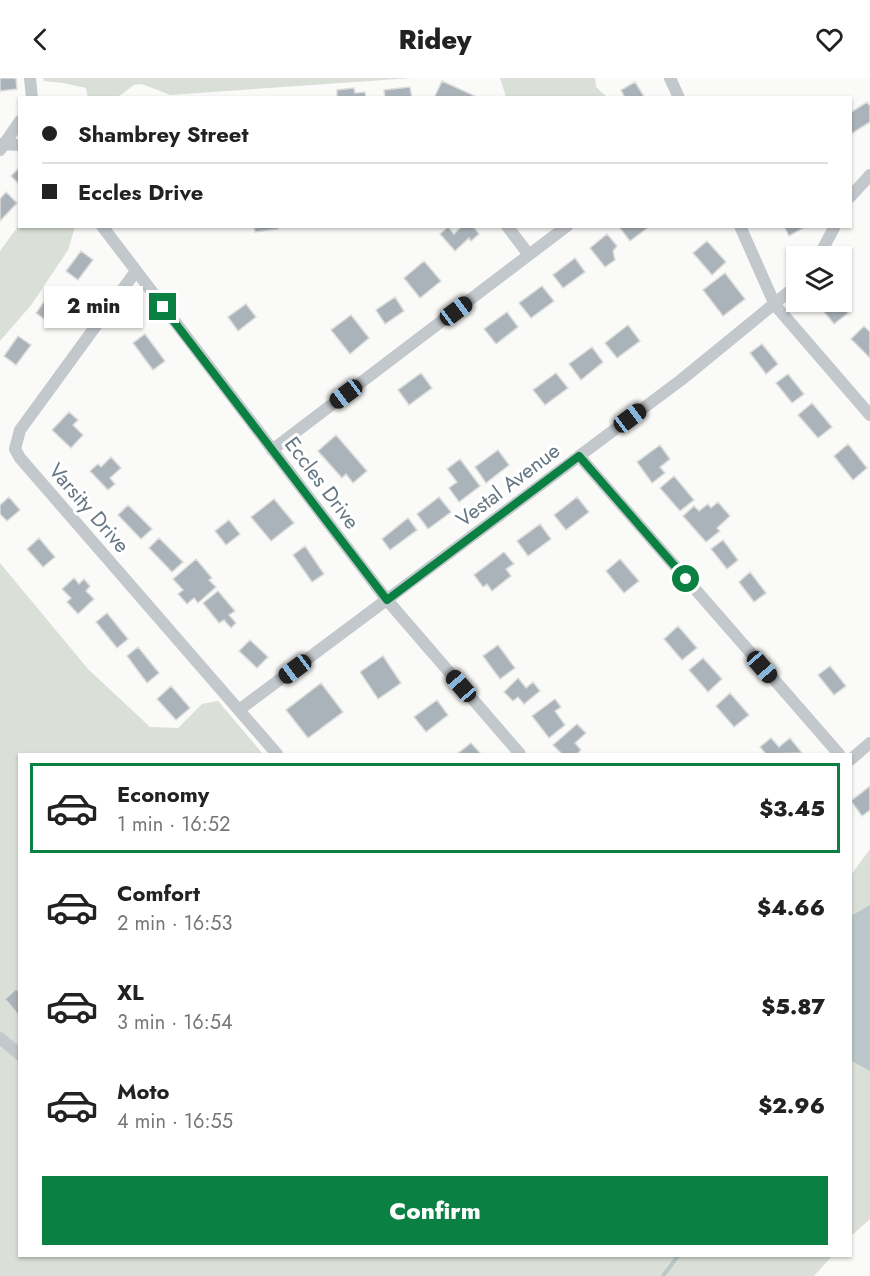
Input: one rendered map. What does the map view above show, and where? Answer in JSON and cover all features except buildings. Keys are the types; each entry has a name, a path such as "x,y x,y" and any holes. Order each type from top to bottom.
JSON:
{"street":[{"path":"30,78 32,96"},
{"path":"670,78 678,96"},
{"path":"1,146 18,124"},
{"path":"1,146 18,145"},
{"path":"852,195 870,175"},
{"name":"Eccles Drive","path":"104,228 387,600 519,753"},
{"path":"509,228 530,255"},
{"path":"272,450 564,228"},
{"path":"741,228 775,305 870,415"},
{"path":"824,246 834,228"},
{"name":"Varsity Drive","path":"136,271 20,430 15,449 20,458 276,753"},
{"name":"Vestal Avenue","path":"239,710 681,380 786,295"},
{"path":"579,456 838,753"},
{"path":"852,758 870,743"},
{"path":"0,1038 18,1053"}],"shaded area":[{"path":"43,78 412,78 170,95 142,84 134,85 119,96 88,96 86,88 44,81"},
{"path":"500,78 595,78 596,87 606,96 506,96"},
{"path":"18,226 75,228 68,250 32,304 0,341 0,251"},
{"path":"0,563 88,669 150,727 178,728 202,704 218,701 262,753 18,753 18,1257 831,1257 814,1276 0,1276"},
{"path":"870,849 870,1219 852,1235 852,874"},
{"path":"870,905 870,1071 852,1061 852,915"}],"waterway":[{"path":"663,1276 677,1257"}],"route":[{"path":"163,307 387,600 579,456 686,579"}]}
